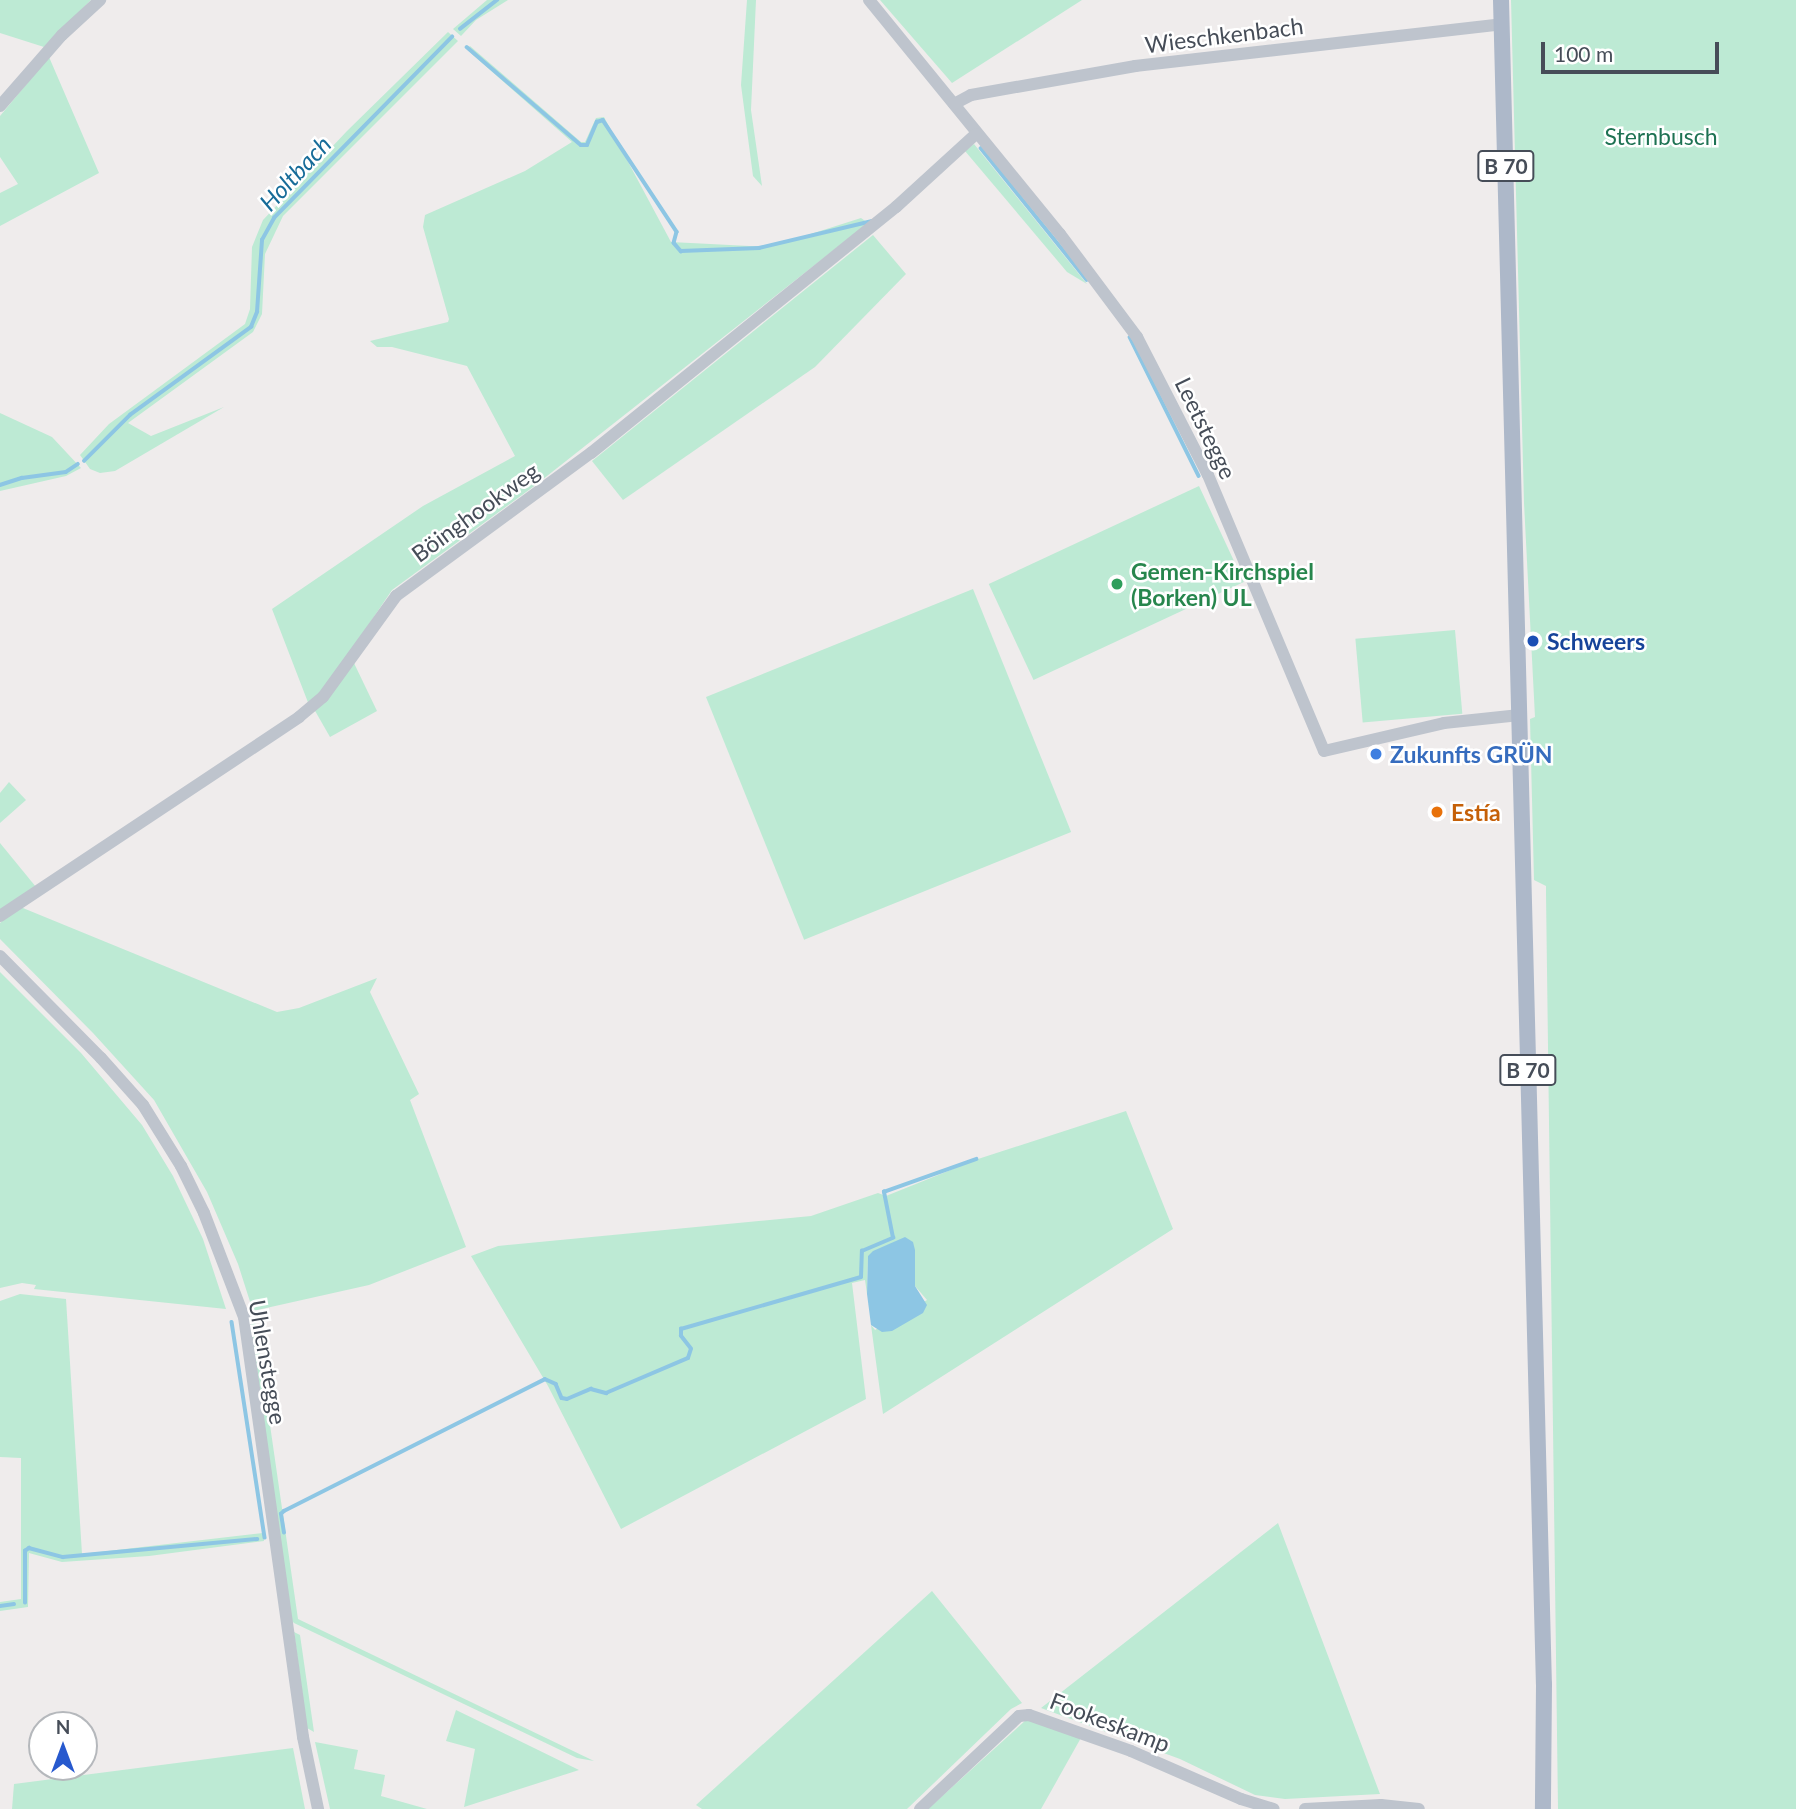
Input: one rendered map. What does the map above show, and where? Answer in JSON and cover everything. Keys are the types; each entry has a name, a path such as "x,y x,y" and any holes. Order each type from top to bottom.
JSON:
{"main road":[{"name":"B 70","path":"1501,0 1544,1684 1543,1809"}],"street":[{"path":"0,106 62,35 100,0"},
{"name":"Leetstegge","path":"869,0 1060,234 1137,337 1208,475 1324,751 1444,723 1520,715"},
{"name":"Wieschkenbach","path":"954,104 971,95 1135,66 1502,24"},
{"name":"Böinghookweg","path":"0,916 299,717 323,697 396,596 591,453 896,207 976,134"},
{"name":"Uhlenstegge","path":"0,956 101,1058 143,1105 181,1166 204,1213 244,1317 302,1725 318,1809"},
{"name":"Fookeskamp","path":"920,1809 1019,1716 1029,1715 1118,1746 1241,1799 1273,1809"},
{"path":"1305,1809 1381,1805 1419,1809"}],"green space":[{"path":"0,0 91,0 44,47 0,33"},
{"path":"487,0 508,0 476,20 461,36 453,29"},
{"path":"747,0 756,0 751,110 762,186 753,176 741,85"},
{"path":"880,0 1082,0 952,83"},
{"name":"Sternbusch","path":"1511,0 1796,0 1796,1809 1558,1809 1546,886 1534,880 1530,719 1535,717 1524,503"},
{"path":"448,32 458,41 283,216 265,254 262,314 253,332 128,423 151,436 224,407 115,471 100,473 90,469 80,455 109,424 245,324 250,309 252,247 263,220 347,131"},
{"path":"470,46 581,142 585,142 596,118 604,117 671,242 770,247 861,218 868,223 533,487 392,590 321,695 309,705 272,609 423,506 515,456 467,366 392,347 377,347 370,341 448,322 423,227 425,215 525,171 572,142 473,55 467,49"},
{"path":"49,57 99,173 0,226 0,193 18,184 0,157 0,116"},
{"path":"974,144 1087,284 1067,272 965,151"},
{"path":"873,235 906,274 815,367 623,500 592,461"},
{"path":"0,413 52,437 81,468 66,476 0,491"},
{"name":"Gemen-Kirchspiel (Borken) UL","path":"1199,486 1244,582 1034,680 989,584"},
{"path":"973,589 1071,832 804,940 706,697"},
{"path":"1455,630 1462,714 1363,722 1355,639"},
{"path":"353,661 377,711 330,737 314,709"},
{"path":"9,782 26,800 0,823 0,793"},
{"path":"0,843 36,887 0,911"},
{"path":"18,906 277,1012 299,1008 377,978 370,992 419,1094 410,1100 466,1247 369,1285 253,1311 238,1264 207,1192 154,1100 93,1033 0,939 0,923"},
{"path":"0,972 81,1053 142,1125 173,1176 203,1239 226,1309 34,1289 36,1285 22,1283 0,1288"},
{"path":"1126,1111 1173,1229 883,1414 871,1325 875,1330 927,1300 915,1286 915,1250 868,1256 867,1294 865,1280 852,1283 866,1399 621,1529 548,1386 471,1256 498,1246 811,1216 878,1193 886,1196 978,1159"},
{"path":"20,1294 66,1299 82,1554 263,1533 264,1541 149,1556 62,1562 29,1553 28,1607 0,1611 0,1602 21,1599 21,1458 0,1457 0,1301"},
{"path":"255,1321 298,1619 594,1761 577,1758 290,1619 251,1324"},
{"path":"1278,1523 1380,1794 1285,1799 1255,1795 1180,1759 1041,1708"},
{"path":"932,1591 1022,1703 1011,1709 907,1809 702,1809 696,1805"},
{"path":"294,1632 300,1635 314,1732 307,1728"},
{"path":"456,1710 579,1770 464,1807 475,1749 446,1741"},
{"path":"1027,1719 1082,1736 1041,1809 928,1809"},
{"path":"315,1742 358,1750 354,1769 385,1775 381,1796 427,1809 330,1809"},
{"path":"293,1748 305,1809 12,1809 14,1784 37,1781 98,1781 98,1773"}],"water":[{"path":"905,1237 913,1242 915,1286 927,1305 923,1313 892,1331 882,1332 871,1325 867,1294 868,1256 873,1251"}],"waterway":[{"name":"Holtbach","path":"460,29 497,0"},
{"name":"Holtbach","path":"84,461 130,415 251,327 257,312 262,240 274,218 452,37"},
{"path":"467,47 581,145 587,145 597,122 603,120 677,232 674,243 681,251 759,248 872,221"},
{"path":"981,148 1087,280"},
{"path":"1130,337 1199,476"},
{"name":"Holtbach","path":"0,485 22,478 66,472 78,464"},
{"path":"284,1533 281,1514 284,1511 545,1379 556,1384 562,1398 567,1399 591,1389 606,1393 688,1358 691,1349 681,1336 681,1329 861,1277 862,1251 893,1238 884,1192 976,1159"},
{"path":"232,1322 265,1537"},
{"path":"25,1603 25,1551 29,1548 63,1557 257,1539"},
{"path":"0,1606 14,1604"}],"place":[{"name":"Gemen-Kirchspiel (Borken) UL","path":"1117,584"},
{"name":"Schweers","path":"1533,641"},
{"name":"Zukunfts GRÜN","path":"1376,754"},
{"name":"Estía","path":"1437,812"}]}
